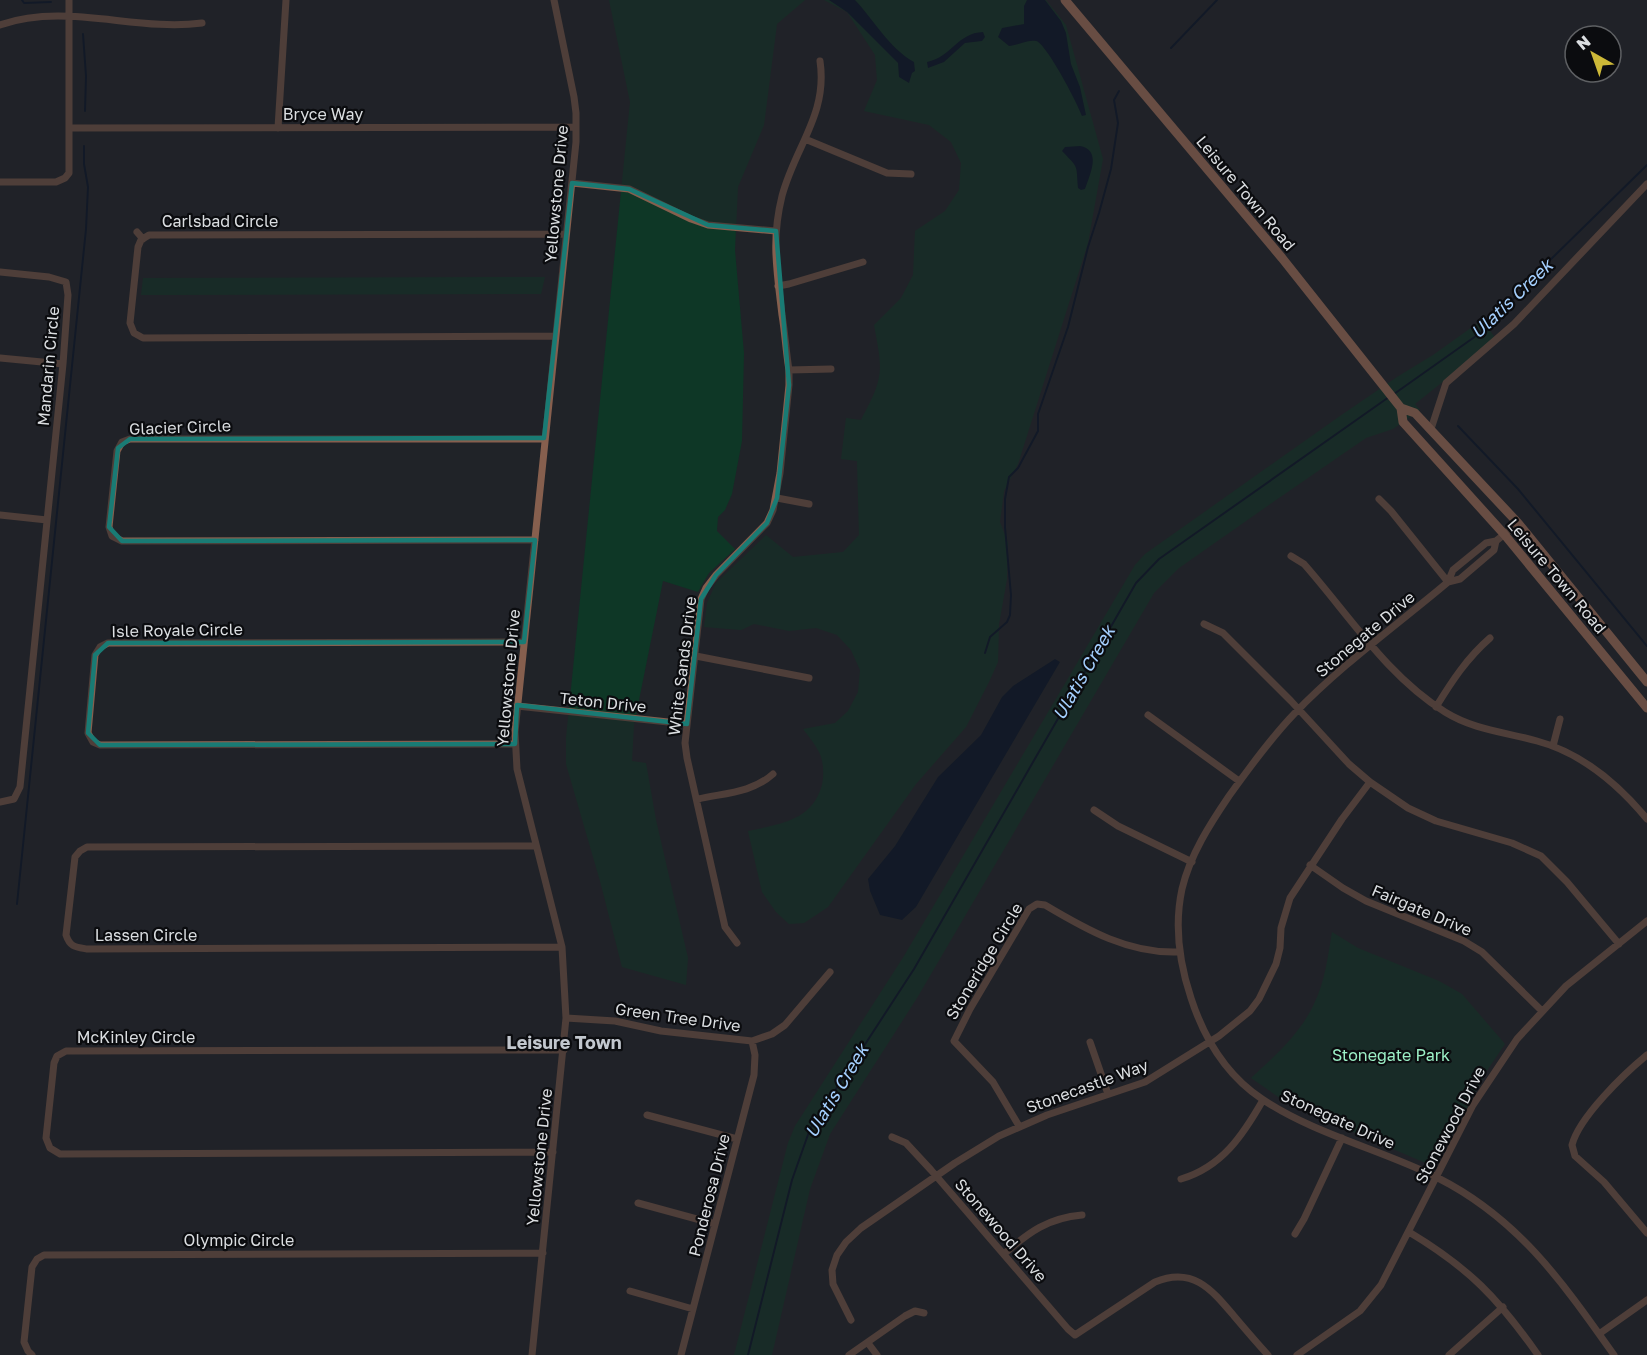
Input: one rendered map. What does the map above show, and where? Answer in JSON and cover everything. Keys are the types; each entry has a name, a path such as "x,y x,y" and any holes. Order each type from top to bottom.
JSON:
{"main road":[{"name":"Leisure Town Road","path":"1065,0 1282,258 1401,408 1415,413 1518,523 1647,682"},
{"name":"Leisure Town Road","path":"1401,408 1403,422 1504,534 1647,708"}],"street":[{"path":"0,182 56,182 65,178 70,170 69,0"},
{"path":"278,128 286,0"},
{"name":"Yellowstone Drive","path":"532,1355 566,1018 562,947 517,769 515,744 576,127 574,97 554,0"},
{"path":"0,25 22,19 70,17 180,25 202,23"},
{"name":"White Sands Drive","path":"737,943 725,927 687,758 687,724 701,599 706,588 727,562 767,523 777,498 786,425 789,370 775,263 776,231 782,196 791,168 805,139 821,95 820,61"},
{"name":"Bryce Way","path":"70,128 576,127"},
{"path":"805,139 887,173 910,174"},
{"path":"572,183 629,189 708,225 776,231"},
{"path":"1431,429 1446,383 1514,324 1647,184"},
{"path":"137,232 143,239"},
{"name":"Carlsbad Circle","path":"133,332 130,323 138,247 143,239 152,235 566,234"},
{"path":"778,286 863,262"},
{"name":"Mandarin Circle","path":"0,272 49,277 66,282 68,295 20,787 14,800 0,802"},
{"path":"126,336 133,332 143,338 555,336"},
{"path":"0,358 63,364"},
{"path":"789,370 831,369"},
{"name":"Glacier Circle","path":"112,536 109,527 119,439 544,439"},
{"path":"777,498 809,504"},
{"path":"1379,499 1448,582"},
{"path":"0,514 47,520"},
{"name":"Stonegate Drive","path":"1518,523 1496,541 1486,543 1454,570 1448,582 1337,674 1299,709 1268,743 1216,815 1192,862 1182,889 1179,952 1196,1013 1209,1043 1235,1076 1263,1100 1283,1111 1437,1178 1467,1194 1523,1238 1551,1267 1614,1355"},
{"path":"106,541 112,536 122,541 534,540"},
{"name":"Stonegate Drive","path":"1448,582 1460,579 1494,550 1496,541"},
{"path":"1291,556 1304,564 1410,687 1465,723 1482,729 1536,740 1581,760 1620,789 1647,819"},
{"path":"1204,624 1223,633 1299,709 1349,764 1370,782 1408,808 1436,821 1512,843 1541,856 1567,882 1618,944"},
{"path":"1436,706 1462,666 1490,638"},
{"path":"95,640 100,647"},
{"name":"Isle Royale Circle","path":"90,739 88,733 96,655 100,647 108,643 524,642"},
{"path":"696,656 809,678"},
{"name":"Teton Drive","path":"517,706 687,724"},
{"path":"1148,715 1239,781"},
{"path":"1553,746 1560,719"},
{"path":"83,746 90,739 96,744 107,745 515,744"},
{"path":"698,799 754,787 773,774"},
{"name":"Stonecastle Way","path":"851,1320 833,1284 832,1270 837,1255 846,1242 861,1228 977,1149 1019,1126 1145,1082 1232,1027 1260,999 1276,964 1284,913 1290,898 1310,865 1370,782"},
{"path":"1094,810 1118,826 1192,862"},
{"path":"62,949 69,943 66,935 78,848 536,846"},
{"name":"Fairgate Drive","path":"1310,865 1366,901 1464,941 1482,952 1542,1011"},
{"name":"Stoneridge Circle","path":"1019,1126 993,1082 954,1041 970,1009 1029,909 1037,904 1046,905 1105,938 1130,947 1144,951 1179,952"},
{"name":"Stonewood Drive","path":"1297,1355 1360,1311 1381,1285 1473,1105 1517,1039 1566,986 1647,921"},
{"name":"Lassen Circle","path":"69,943 74,947 87,949 562,947"},
{"name":"Green Tree Drive","path":"566,1018 615,1021 661,1031 752,1041 772,1034 786,1025 830,972"},
{"name":"Ponderosa Drive","path":"681,1355 754,1075 755,1055 752,1041"},
{"path":"1090,1042 1108,1094"},
{"name":"McKinley Circle","path":"50,1148 46,1138 57,1052 564,1050"},
{"path":"1647,1055 1608,1091 1584,1123 1572,1145 1575,1156 1604,1182 1647,1233"},
{"path":"1181,1179 1203,1171 1223,1157 1241,1136 1263,1100"},
{"path":"647,1115 737,1139"},
{"name":"Stonewood Drive","path":"891,1137 906,1143 1076,1335 1155,1282 1181,1277 1195,1280 1209,1288 1268,1355"},
{"path":"1295,1234 1342,1138"},
{"path":"44,1154 50,1148 60,1154 553,1152"},
{"path":"638,1203 715,1224"},
{"path":"1004,1254 1028,1234 1048,1222 1064,1216 1082,1215"},
{"path":"1409,1232 1443,1253 1472,1275 1503,1307 1538,1355"},
{"name":"Olympic Circle","path":"28,1354 24,1342 34,1255 543,1253"},
{"path":"630,1291 693,1309"},
{"path":"1599,1334 1647,1300"},
{"path":"1449,1355 1503,1307"},
{"path":"849,1355 905,1316 915,1311 924,1313"},
{"path":"868,1342 877,1355"}],"highlighted area":[{"path":"572,183 629,189 708,225 776,231 789,385 777,498 767,523 716,575 701,599 687,724 517,705 515,744 100,745 88,733 95,655 108,643 524,642 535,540 122,541 109,527 118,448 130,439 544,438"}],"green space":[{"path":"609,0 805,0 777,24 764,125 738,187 735,250 744,353 742,441 732,494 725,510 718,517 717,531 735,549 709,573 698,592 663,581 634,725 632,761 646,763 656,820 688,958 686,985 622,967 566,764 566,738 630,102"},
{"path":"824,0 1046,0 1066,25 1103,159 1088,243 1018,464 1004,491 1000,522 1008,543 1007,579 999,624 998,662 966,727 916,784 828,907 804,923 789,924 776,912 762,892 748,831 783,823 803,814 811,806 822,785 823,768 816,746 803,729 835,723 848,711 858,692 860,670 851,650 837,635 816,628 789,631 754,624 741,630 704,627 707,603 716,583 766,535 793,557 843,552 859,535 857,461 841,459 846,418 861,420 874,394 880,374 880,364 874,325 901,298 913,275 915,231 945,211 959,190 961,163 951,142 929,125 864,111 877,80 875,55 847,12"},
{"path":"545,277 541,294 141,295 143,278"},
{"path":"1482,320 1496,339 1415,404 1420,410 1393,429 1366,438 1179,568 1154,593 917,998 830,1134 810,1189 772,1355 734,1355 788,1143 795,1126 904,956 1135,565 1145,554 1340,416"},
{"name":"Stonegate Park","path":"1332,932 1358,948 1439,981 1462,994 1505,1044 1488,1069 1436,1162 1428,1164 1290,1105 1251,1078 1286,1044 1308,1015 1318,996"}],"water":[{"path":"829,0 855,0 889,42 914,62 915,71 909,83 899,77 898,63 847,12"},
{"path":"1027,0 1045,0 1061,21 1086,115 1082,116 1061,75 1041,44 1033,41 1009,46 998,37 1002,28 1024,24 1024,6"},
{"path":"983,32 985,37 982,41 965,43 944,62 928,68 927,62 943,55 967,36"},
{"path":"1065,147 1087,148 1093,157 1085,189 1081,190 1078,188 1076,167 1062,151"},
{"path":"1055,659 1060,662 916,907 902,920 880,915 870,891 868,879 895,846 938,777 981,735 1002,697 1013,686"}],"waterway":[{"path":"22,0 24,3 51,2"},
{"path":"1171,48 1217,0"},
{"path":"83,34 86,76 85,111"},
{"path":"985,653 990,637 1007,622 1010,615 1011,595 1005,527 1005,499 1009,477 1018,468 1038,431 1038,414 1068,327 1111,169 1118,123 1114,100 1119,91"},
{"path":"17,904 86,229 88,187 84,146"},
{"name":"Ulatis Creek","path":"1394,394 1483,331 1544,266 1647,165"},
{"name":"Ulatis Creek","path":"748,1355 792,1180 810,1129 914,969 1136,583 1159,559 1389,397"},
{"path":"1458,426 1518,489 1647,646"}],"district":[{"name":"Leisure Town","path":"564,1043"}]}
